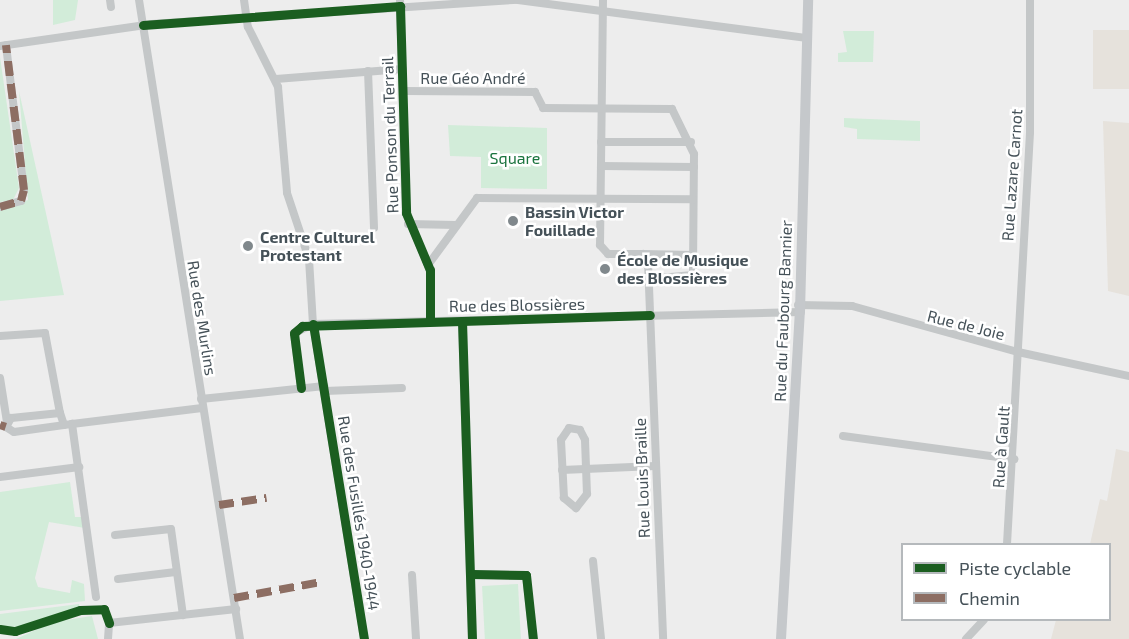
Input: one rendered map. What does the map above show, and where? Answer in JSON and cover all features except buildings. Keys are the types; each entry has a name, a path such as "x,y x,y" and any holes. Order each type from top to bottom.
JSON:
{"main road":[{"name":"Rue du Faubourg Bannier","path":"783,639 799,309 808,0"}],"street":[{"name":"Rue des Murlins","path":"139,0 240,639"},
{"path":"244,0 246,18 276,79 404,69"},
{"path":"0,207 21,201 24,190 3,45 143,25 246,18 400,3 518,0 603,4 808,38"},
{"name":"Rue Lazare Carnot","path":"1018,352 1030,0"},
{"name":"Rue Ponson du Terrail","path":"400,3 405,91 408,224 428,265"},
{"path":"603,4 601,107 603,250 693,255"},
{"path":"368,71 374,228"},
{"name":"Rue des Fusillés 1940-1944","path":"276,79 287,193 309,259 313,324 364,639"},
{"name":"Rue Géo André","path":"405,91 535,92 543,108 601,107"},
{"path":"601,107 672,109 691,142 694,167 692,278 648,279"},
{"path":"601,142 691,142"},
{"path":"601,166 694,167"},
{"path":"430,321 428,265 477,198 693,199"},
{"path":"408,224 456,225"},
{"name":"Rue Louis Braille","path":"643,254 648,279 650,315 663,639"},
{"name":"Rue de Joie","path":"799,309 852,306 1018,352 1129,376"},
{"name":"Rue des Blossières","path":"313,324 799,309"},
{"path":"462,321 472,639"},
{"path":"301,388 294,333 313,324"},
{"path":"0,336 45,333 60,413 68,424 79,467 96,597"},
{"name":"Rue à Gault","path":"1007,543 1014,459 1018,352"},
{"path":"0,378 7,422 14,432 202,408"},
{"path":"201,399 301,388 402,388"},
{"path":"7,422 60,413"},
{"path":"573,428 583,433 585,469 586,499 576,508 564,501 562,470 561,435 573,428"},
{"path":"843,436 1014,459"},
{"path":"562,470 655,466"},
{"path":"0,477 79,467"},
{"path":"115,535 171,529 183,615"},
{"path":"593,561 601,639"},
{"path":"118,579 176,572"},
{"path":"412,574 416,639"},
{"path":"471,574 526,575 533,639"},
{"path":"108,639 109,623 236,609"},
{"path":"966,639 983,621"}],"shaded area":[{"path":"1093,30 1129,30 1129,89 1093,89"},
{"path":"1103,121 1129,123 1129,296 1108,291"},
{"path":"1116,449 1129,452 1129,639 1051,639 1056,621 1111,621 1111,543 1090,543 1100,499 1107,501"}],"green space":[{"path":"53,0 78,0 75,20 53,25"},
{"path":"843,31 874,31 873,62 838,62 838,53 847,52"},
{"path":"0,57 19,188 13,200 0,202"},
{"path":"19,91 64,295 0,301 0,211 28,200"},
{"path":"844,118 920,121 920,141 857,139 857,129 844,127"},
{"name":"Square","path":"448,125 547,128 547,189 481,188 481,157 450,156"},
{"path":"70,482 75,517 83,517 85,528 49,522 35,578 38,587 70,593 72,580 84,584 85,601 0,611 0,492"},
{"path":"518,584 521,639 485,639 482,586"},
{"path":"79,604 80,609 19,627 0,627 0,614"},
{"path":"92,616 98,639 16,639 53,622"}],"marked path":[{"path":"0,207 21,201 24,190 6,45"},
{"path":"0,425 6,427"},
{"path":"219,505 266,498"},
{"path":"234,598 321,582"}],"cycle path":[{"path":"143,25 400,6 406,213 430,270 430,321"},
{"path":"301,388 294,333 302,326 650,315"},
{"path":"462,321 472,639"},
{"path":"313,324 364,639"},
{"path":"472,574 526,575 533,639"},
{"path":"0,629 15,631 80,610 104,609 109,623"}],"place":[{"name":"Bassin Victor Fouillade","path":"513,221"},
{"name":"Centre Culturel Protestant","path":"248,246"},
{"name":"École de Musique des Blossières","path":"605,269"}]}
